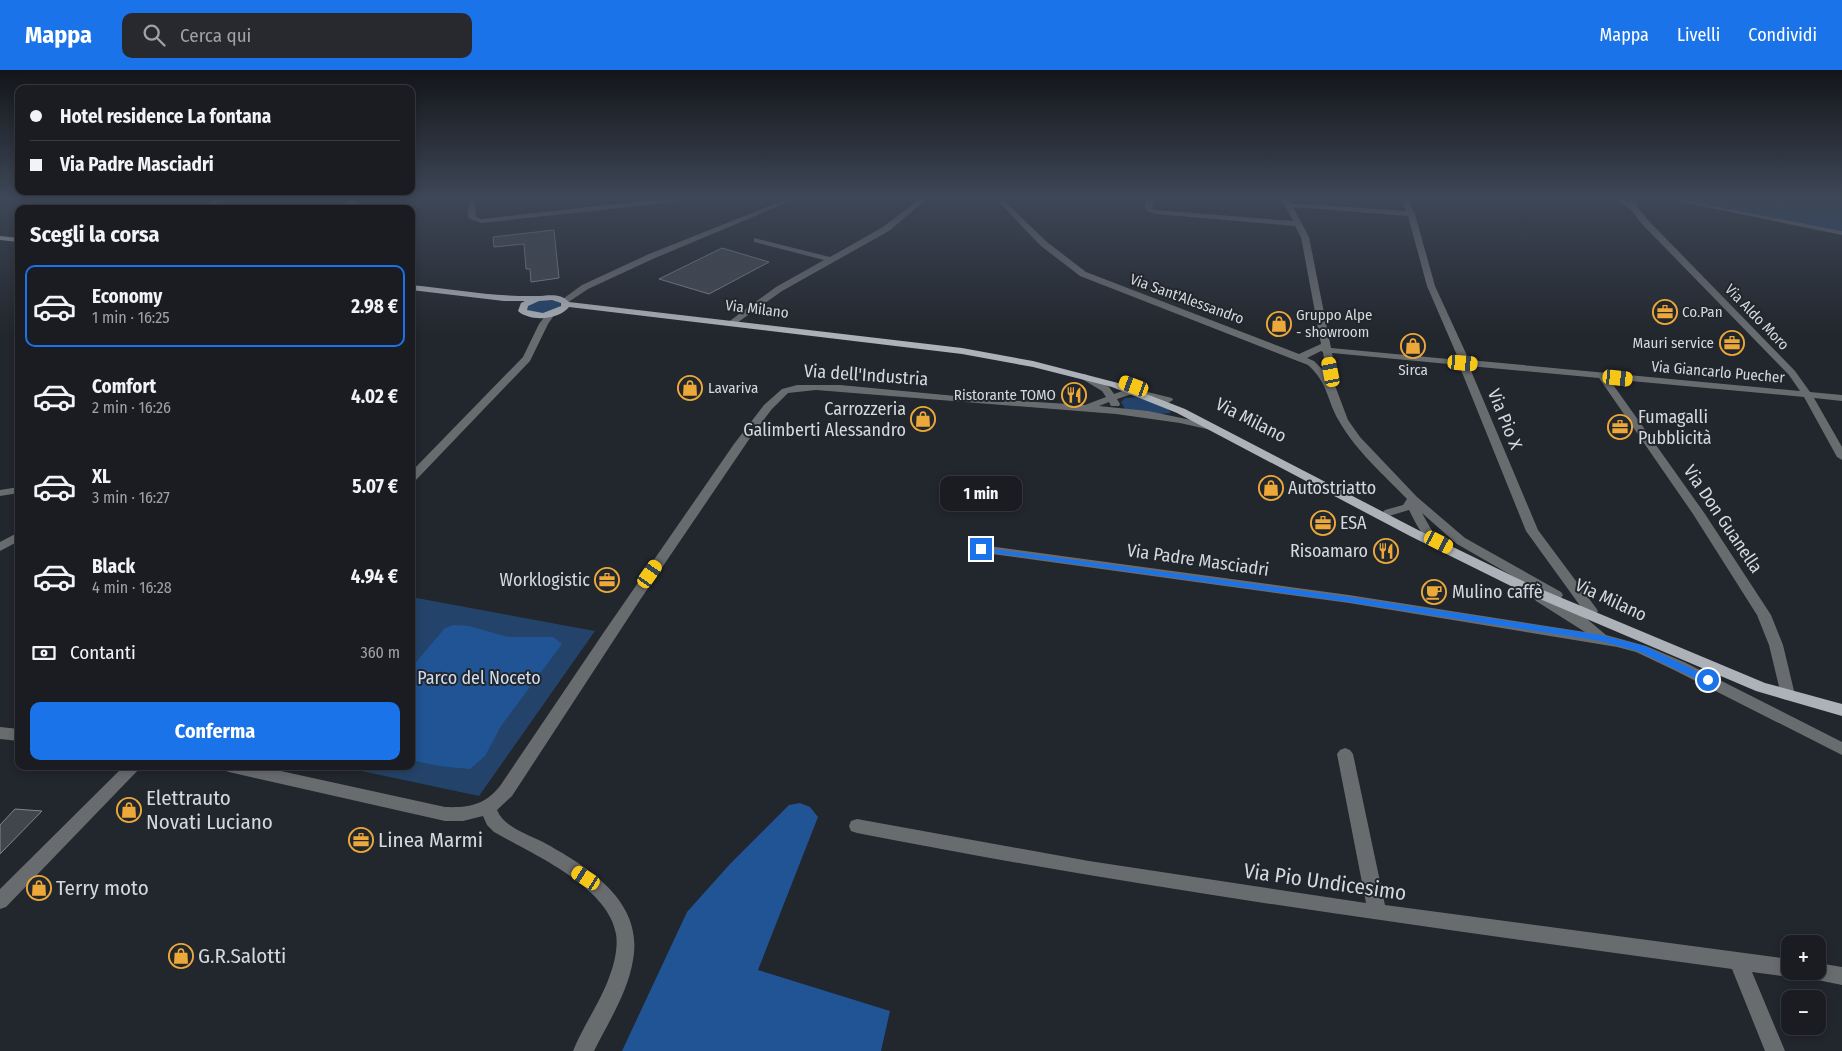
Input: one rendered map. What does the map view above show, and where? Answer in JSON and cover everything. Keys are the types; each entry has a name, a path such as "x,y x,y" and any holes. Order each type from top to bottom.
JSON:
{"main road":[{"path":"415,287 504,298 560,298 565,302 594,308"},
{"path":"504,298 531,315 594,308"},
{"path":"521,308 541,298"},
{"path":"551,314 558,311 565,302"},
{"name":"Via Milano","path":"594,308 916,345 1008,359 1082,376 1131,391 1181,408 1426,531 1558,602 1591,612 1646,638"},
{"name":"Via Milano","path":"916,345 975,350 1048,362 1111,379 1168,400 1211,427 1490,571 1646,638"},
{"path":"1646,638 1739,678 1788,695 1842,710"}],"street":[{"path":"541,298 585,287 682,244"},
{"path":"771,244 832,260"},
{"path":"731,323 779,289 860,244"},
{"name":"Via Sant'Alessandro","path":"1044,244 1087,277 1303,359 1317,369 1329,383 1338,408 1349,429 1412,502"},
{"path":"1306,244 1331,374 1329,383"},
{"name":"Via Pio X","path":"1420,244 1432,286 1464,360 1463,363 1532,531 1591,612"},
{"name":"Via Aldo Moro","path":"1666,244 1788,369 1808,396 1842,457"},
{"path":"565,302 585,287"},
{"path":"415,475 526,359 535,345 540,328 551,314"},
{"path":"531,315 540,328"},
{"name":"Via Giancarlo Puecher","path":"1303,359 1318,362 1326,351 1842,398"},
{"path":"1082,376 1104,387 1117,408 1123,412"},
{"name":"Via Don Guanella","path":"1602,376 1699,514 1771,630 1788,695"},
{"name":"Via dell'Industria","path":"488,808 506,791 629,604 733,455 780,395 794,388 814,386 1123,412 1211,427"},
{"path":"1079,408 1131,391 1168,400"},
{"path":"1161,417 1181,408"},
{"path":"0,493 15,491"},
{"path":"1389,512 1403,509 1412,502"},
{"path":"1412,502 1426,531 1435,540 1490,571"},
{"path":"1412,502 1460,541 1558,602 1587,626 1594,637"},
{"path":"0,546 15,538"},
{"name":"Via Padre Masciadri","path":"981,549 1349,599 1594,637 1640,648 1679,666 1842,750"},
{"path":"1513,582 1558,602 1564,616 1563,622 1542,629"},
{"path":"0,733 15,735"},
{"path":"1345,754 1377,912"},
{"path":"0,901 130,770"},
{"path":"247,770 445,814 466,815 488,808 493,820 500,828 574,870 596,886 612,903 621,920 627,939 624,959 611,995 583,1051"},
{"name":"Via Pio Undicesimo","path":"856,826 1056,864 1377,912 1781,967"},
{"path":"1738,961 1775,1051"},
{"path":"1826,974 1842,976"}],"green space":[{"path":"551,299 561,302 560,307 544,314 526,310 527,305 532,302"},
{"path":"1138,397 1168,409 1171,413 1161,414 1125,409 1121,402 1125,398"},
{"name":"Parco del Noceto","path":"415,598 595,631 479,796 357,770 415,770"},
{"path":"453,625 469,626 508,637 553,637 562,644 501,726 485,756 470,769 439,766 415,761 415,663 445,628"},
{"path":"800,803 810,807 818,817 758,970 890,1011 881,1051 622,1051 687,912 730,864 789,805"}],"building":[{"path":"494,244 555,244 559,278 531,282 530,269 526,269 524,244 494,247"},
{"path":"722,248 769,262 709,294 659,279"},
{"path":"15,809 42,811 0,854 0,825"}],"place":[{"name":"Co.Pan","path":"1665,312"},
{"name":"Gruppo Alpe - showroom","path":"1279,324"},
{"name":"Mauri service","path":"1732,343"},
{"name":"Sirca","path":"1413,346"},
{"name":"Lavariva","path":"690,388"},
{"name":"Ristorante TOMO","path":"1074,395"},
{"name":"Carrozzeria Galimberti Alessandro","path":"923,419"},
{"name":"Fumagalli Pubblicità","path":"1620,427"},
{"name":"Autostriatto","path":"1271,488"},
{"name":"ESA","path":"1323,523"},
{"name":"Risoamaro","path":"1386,551"},
{"name":"Worklogistic","path":"607,580"},
{"name":"Mulino caffè","path":"1434,592"},
{"name":"Elettrauto Novati Luciano","path":"129,810"},
{"name":"Linea Marmi","path":"361,840"},
{"name":"Terry moto","path":"39,888"},
{"name":"G.R.Salotti","path":"181,956"}],"route":[{"path":"981,549 1349,599 1601,638 1640,648 1708,680"}]}
